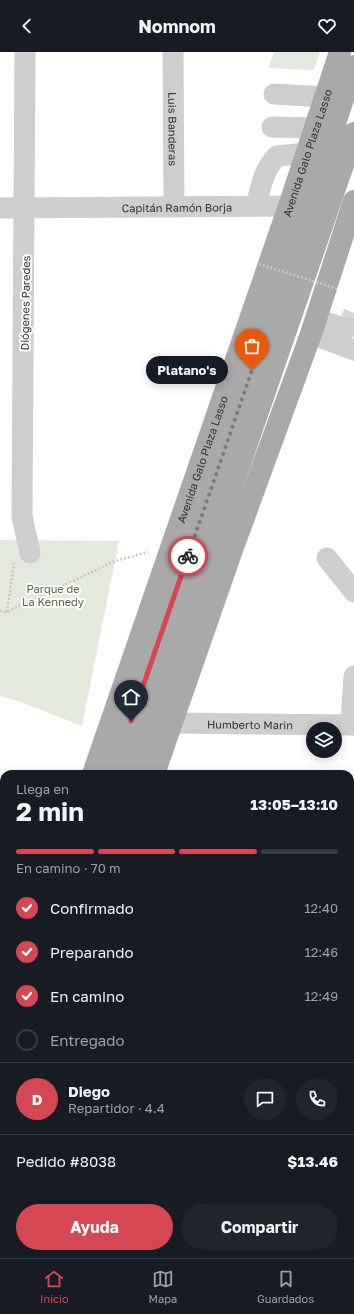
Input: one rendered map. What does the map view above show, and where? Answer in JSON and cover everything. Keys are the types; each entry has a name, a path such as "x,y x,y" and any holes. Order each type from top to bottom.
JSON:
{"main road":[{"name":"Avenida Galo Plaza Lasso","path":"134,770 308,206 306,153 340,52"},
{"name":"Avenida Galo Plaza Lasso","path":"114,770 262,342 354,66"},
{"name":"Avenida Galo Plaza Lasso","path":"94,770 172,545 308,206 354,133"},
{"path":"155,770 170,723 313,327 353,204"}],"street":[{"name":"Diógenes Paredes","path":"25,52 22,516 30,553"},
{"name":"Luis Banderas","path":"173,52 174,206"},
{"path":"274,94 325,97"},
{"path":"272,127 315,128"},
{"path":"256,206 263,178 269,165 277,156 306,153"},
{"name":"Capitán Ramón Borja","path":"0,208 308,206 353,204"},
{"path":"313,327 331,325 346,329 348,327"},
{"path":"313,327 354,350"},
{"path":"327,558 354,592"},
{"path":"352,725 354,676"},
{"name":"Humberto Marin","path":"170,723 352,725"}],"path":[{"path":"259,264 338,289"},
{"path":"0,611 7,612 115,561 172,545"},
{"path":"7,612 15,560 30,553"}],"green space":[{"path":"274,52 320,52 314,70 268,68"},
{"name":"Parque de La Kennedy","path":"0,540 119,541 82,726 18,701 0,696"}],"tunnel":[{"path":"348,327 354,313"}],"way so far":[{"path":"188,556 252,370"}],"place":[{"name":"Platano's","path":"252,370"}],"route":[{"path":"131,721 188,556"}]}
